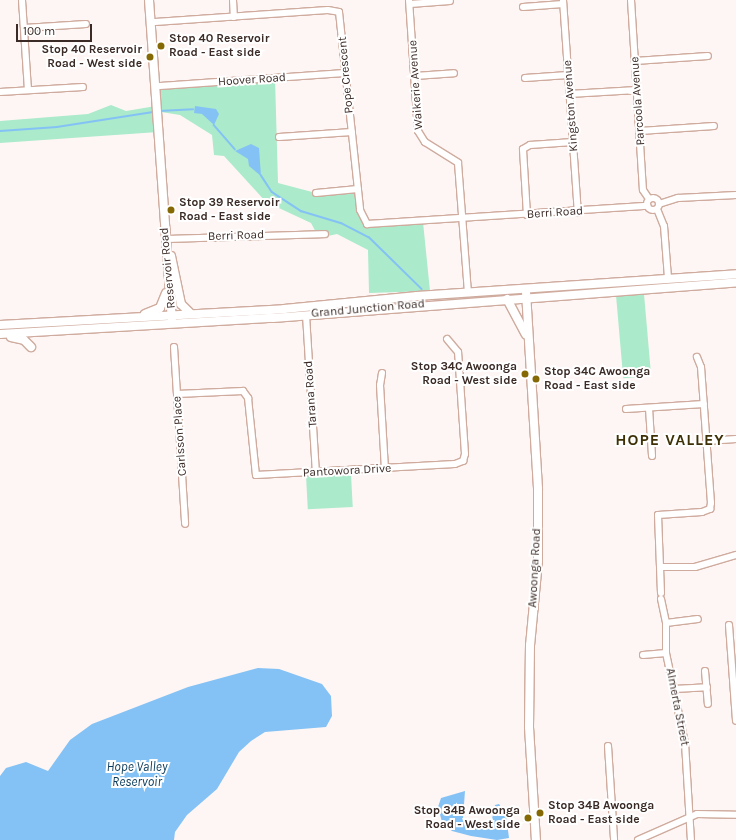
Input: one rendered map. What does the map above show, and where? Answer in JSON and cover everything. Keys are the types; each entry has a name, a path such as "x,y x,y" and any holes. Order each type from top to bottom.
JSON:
{"main road":[{"name":"Reservoir Road","path":"149,0 153,22"},
{"name":"Reservoir Road","path":"154,0 153,22 167,239 168,283 172,320"},
{"name":"Reservoir Road","path":"167,239 171,256 172,320"},
{"path":"171,256 181,304 191,314"},
{"name":"Grand Junction Road","path":"0,326 131,318 172,320 191,314 284,309 468,293 526,293 668,282 736,274"},
{"name":"Grand Junction Road","path":"668,282 736,282"},
{"path":"131,318 160,308 168,283"},
{"name":"Grand Junction Road","path":"0,335 172,320 306,315 507,299 526,293"},
{"name":"Awoonga Road","path":"526,293 538,490 538,561 530,645 529,720 536,840"},
{"path":"507,299 528,338"},
{"path":"284,309 306,315 317,306"},
{"path":"34,323 35,332"},
{"path":"0,335 22,339 31,347"}],"street":[{"path":"22,0 28,90"},
{"path":"234,0 234,17"},
{"name":"Parcoola Avenue","path":"631,0 643,190 649,199"},
{"path":"410,2 450,1"},
{"name":"Waikerie Avenue","path":"410,2 418,131 425,142 458,163 468,293"},
{"path":"523,7 563,2"},
{"name":"Kingston Avenue","path":"563,2 578,212"},
{"name":"Pope Crescent","path":"153,22 328,10 339,12 362,218 367,224 463,220"},
{"path":"24,28 86,24"},
{"path":"635,60 708,56"},
{"name":"Hoover Road","path":"157,86 345,73"},
{"path":"415,76 454,73"},
{"path":"525,78 568,75"},
{"path":"0,92 83,87"},
{"path":"569,94 636,90"},
{"path":"640,131 714,126"},
{"path":"279,137 352,132"},
{"path":"527,215 524,149 530,145 573,142"},
{"path":"316,193 358,189"},
{"path":"668,282 664,226 658,206 655,198 649,199 647,206 658,206 672,199 736,194"},
{"name":"Berri Road","path":"463,220 647,206"},
{"name":"Berri Road","path":"167,239 326,234"},
{"name":"Tarana Road","path":"306,315 316,473"},
{"name":"Pantowora Drive","path":"177,394 243,391 248,398 256,475 385,469 463,461 458,352 447,339"},
{"name":"Carlsson Place","path":"174,347 185,524"},
{"path":"696,357 700,367 707,441 736,439"},
{"path":"382,373 380,385 385,469"},
{"path":"626,409 704,404"},
{"path":"649,408 652,456"},
{"name":"Almerta Street","path":"691,840 684,743 666,653 666,623 661,596 658,515 710,509 707,441"},
{"path":"661,568 695,567 736,555"},
{"path":"666,623 698,619"},
{"path":"729,625 736,722"},
{"path":"643,655 666,653"},
{"path":"705,671 708,704"},
{"path":"674,689 706,687"},
{"path":"608,746 614,840"},
{"path":"638,840 689,818 707,813 736,815"}],"green space":[{"path":"275,78 278,183 316,193 358,189 362,218 367,224 423,222 430,291 369,293 368,250 337,234 319,238 311,223 266,202 224,156 214,155 212,135 180,115 161,112 160,86"},
{"path":"111,105 126,111 156,106 158,132 0,143 0,121 88,114"},
{"path":"644,294 651,376 623,378 616,296"},
{"path":"351,474 353,507 308,509 306,476"}],"water":[{"path":"195,106 216,109 219,114 214,125 202,114 194,113"},
{"path":"251,144 259,148 261,176 249,166 248,159 235,151"},
{"name":"Hope Valley Reservoir","path":"258,668 279,669 322,684 331,696 332,716 326,727 265,732 251,741 239,752 217,789 187,815 175,832 174,840 0,840 0,776 6,768 26,762 48,771 70,740 92,724 188,687"},
{"path":"465,791 463,818 490,828 495,805 499,804 506,815 509,838 497,840 471,836 452,831 442,822 438,807 441,798"}],"waterway":[{"path":"159,111 193,109"},
{"path":"0,131 57,127 153,112"},
{"path":"214,125 235,149"},
{"path":"261,175 272,192 301,211 341,223 369,237 422,289"}],"place":[{"name":"Stop 40 Reservoir Road - East side","path":"161,46"},
{"name":"Stop 40 Reservoir Road - West side","path":"150,57"},
{"name":"Stop 39 Reservoir Road - East side","path":"171,210"},
{"name":"Stop 34C Awoonga Road - West side","path":"525,374"},
{"name":"Stop 34C Awoonga Road - East side","path":"536,379"},
{"name":"Stop 34B Awoonga Road - East side","path":"540,813"},
{"name":"Stop 34B Awoonga Road - West side","path":"528,818"}],"district":[{"name":"HOPE VALLEY","path":"670,440"}]}
